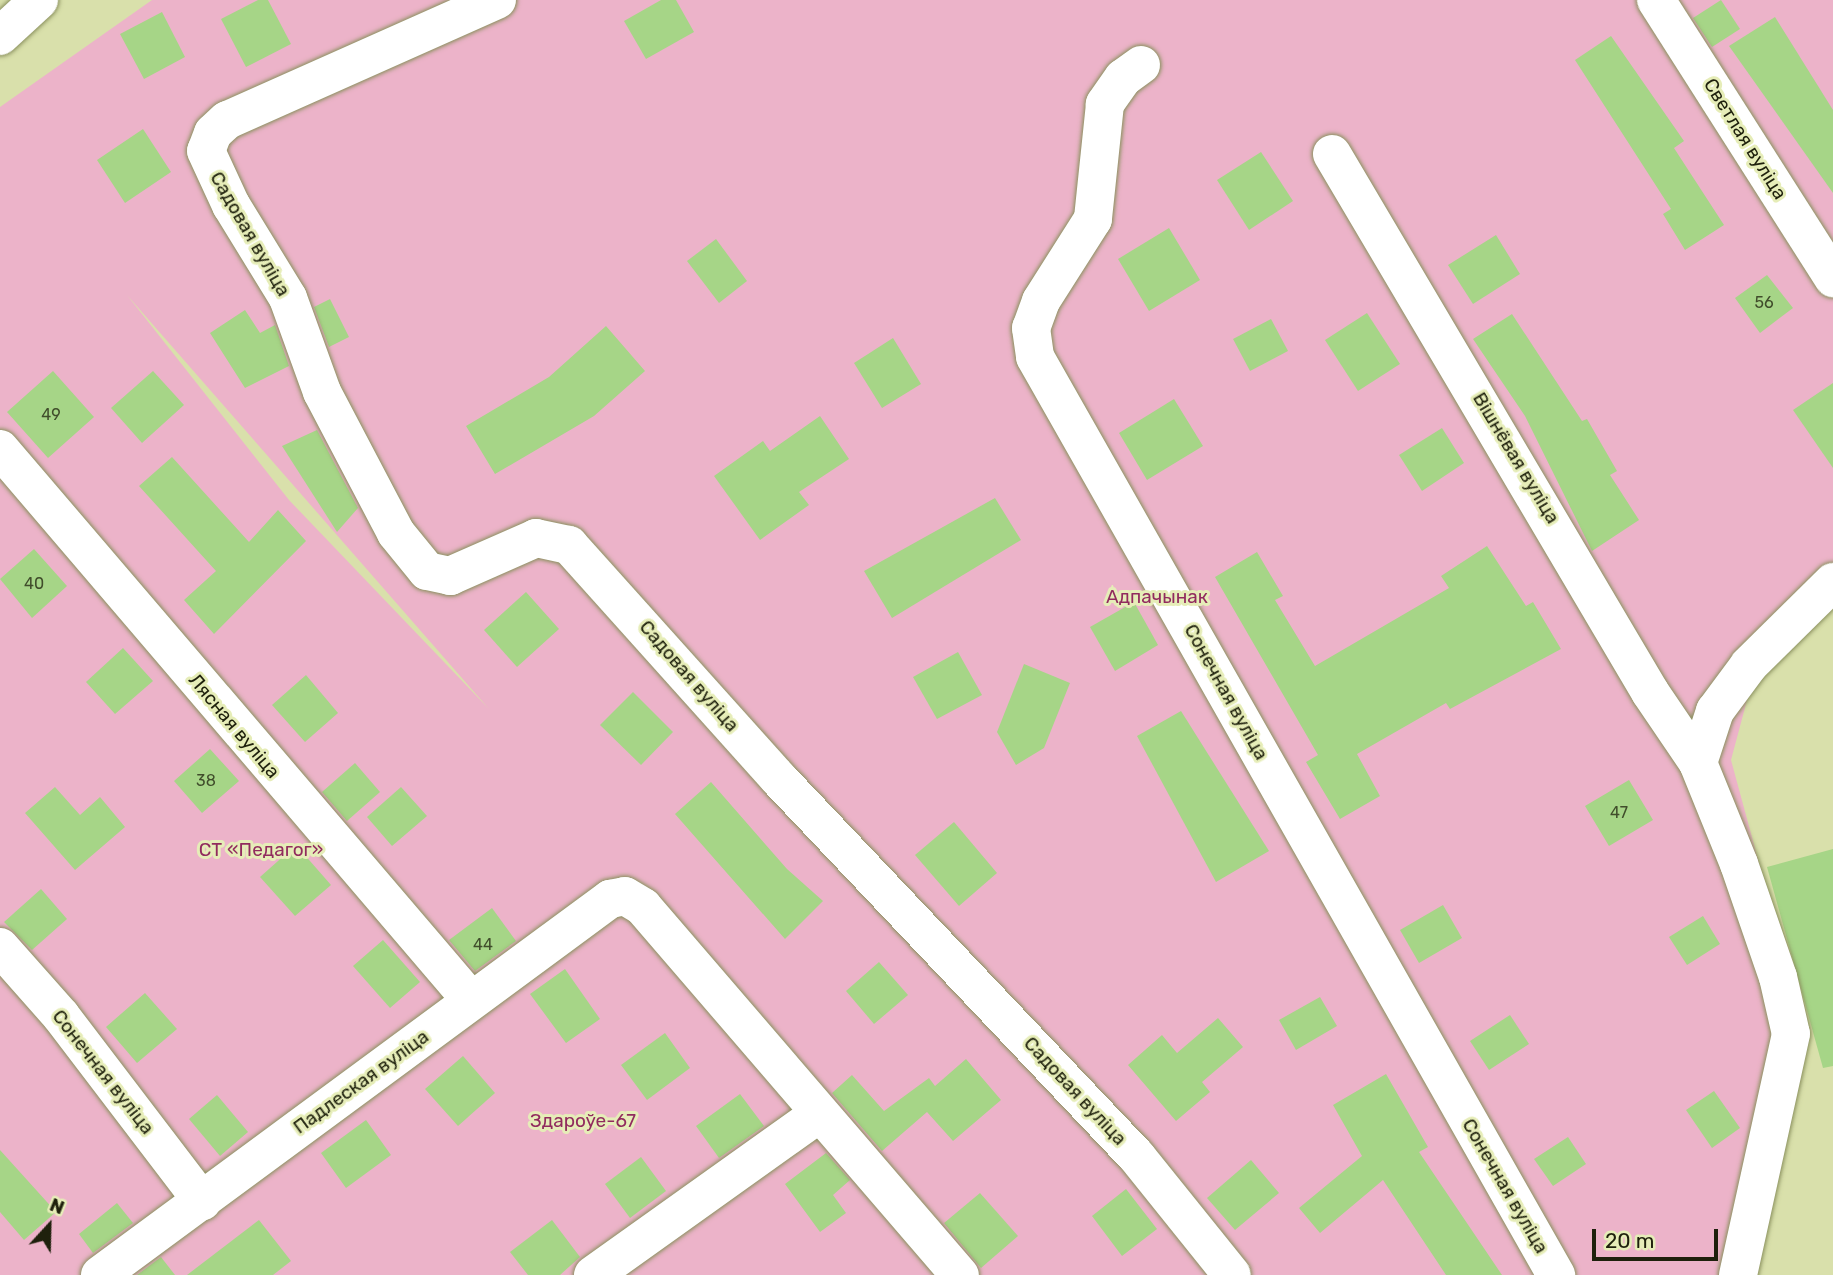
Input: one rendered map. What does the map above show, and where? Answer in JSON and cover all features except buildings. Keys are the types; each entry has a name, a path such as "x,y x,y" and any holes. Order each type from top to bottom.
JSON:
{"street":[{"path":"0,36 38,0"},
{"name":"Садовая вуліца","path":"497,0 227,120 213,133 206,151 231,205 288,298 322,392 408,554 427,571 450,576 536,538 569,544 778,778 1137,1157 1232,1275"},
{"name":"Светлая вуліца","path":"1656,0 1833,278"},
{"name":"Сонечная вуліца","path":"1141,65 1123,78 1105,104 1093,219 1041,301 1031,328 1035,358 1556,1275"},
{"name":"Вішнёвая вуліца","path":"1332,154 1522,467 1650,692 1698,763 1778,977 1791,1034 1738,1275"},
{"name":"Лясная вуліца","path":"0,449 471,1000"},
{"path":"1698,763 1715,711 1749,665 1833,582"},
{"name":"Падлеская вуліца","path":"100,1275 610,899 625,895 643,907 817,1115"},
{"name":"Сонечная вуліца","path":"0,947 61,1016 202,1201"},
{"path":"593,1275 817,1115 960,1275"}],"green space":[{"name":"Адпачынак","path":"152,0 1833,0 1833,608 1750,689 1731,760 1787,966 1750,1275 0,1275 0,107","holes":["127,295 489,709 289,500"]}],"park label":[{"name":"СТ «Педагог»","path":"261,850"},
{"name":"Здароўе-67","path":"583,1121"}]}
